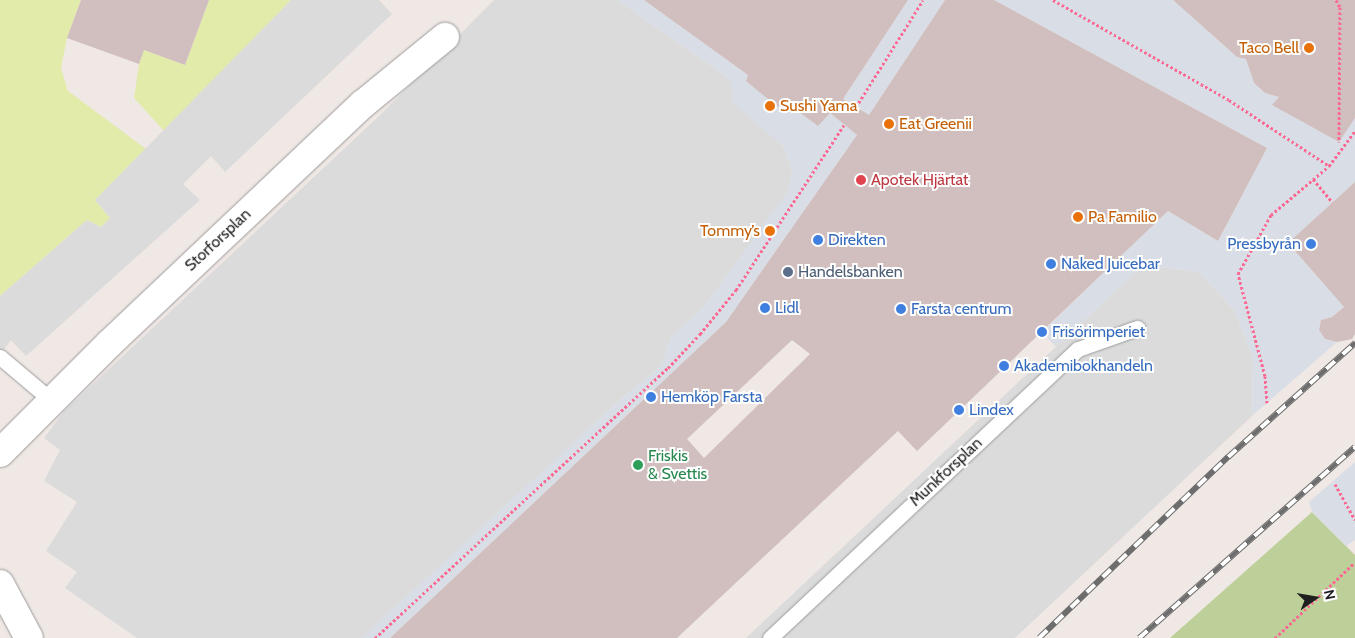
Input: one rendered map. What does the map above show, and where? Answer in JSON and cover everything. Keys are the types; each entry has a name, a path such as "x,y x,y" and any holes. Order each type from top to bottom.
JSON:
{"street":[{"name":"Storforsplan","path":"0,453 51,400 363,104 445,37"},
{"path":"0,584 29,638"}],"lane":[{"name":"Munkforsplan","path":"770,638 1078,349 1137,328"},
{"path":"0,357 51,400"}],"path":[{"path":"856,106 923,0"},
{"path":"1053,0 1229,100 1329,166"},
{"path":"1336,0 1340,7 1340,142"},
{"path":"375,638 660,374 700,334 736,290 844,125"},
{"path":"1267,403 1265,376 1238,274 1271,215 1329,166 1355,131"},
{"path":"1313,179 1332,202"},
{"path":"1335,484 1355,520"},
{"path":"1276,638 1355,562"}],"green space":[{"path":"0,0 81,0 67,38 61,68 68,91 146,149 95,200 110,218 101,227 87,220 0,296"},
{"path":"209,0 291,0 164,131 134,98 139,64 144,50 185,65"},
{"path":"1312,512 1355,555 1355,638 1170,638"}],"shaded area":[{"path":"291,0 379,0 392,14 225,172 211,156 183,184 200,200 26,356 11,340 0,355 0,296 87,220 101,227 110,218 95,200"},
{"path":"494,0 617,0 731,80 765,129 783,146 792,170 788,192 703,308 671,337 661,366 622,398 363,638 137,638 65,588 77,572 46,551 77,502 44,481 60,450 44,438 64,411 380,115"},
{"path":"617,0 644,0 748,75 746,81 778,106 783,100 818,125 830,113 857,135 726,322 390,638 361,638 622,398 661,366 671,337 703,308 788,191 792,170 783,146 733,103 731,80"},
{"path":"908,0 945,0 869,115 843,99"},
{"path":"994,0 1173,0 1237,57 1246,59 1254,83 1265,93 1279,97 1273,105 1339,142 1355,118 1355,182 1288,243 1344,307 1332,317 1321,320 1319,330 1325,339 1337,342 1252,416 1253,358 1234,310 1199,272 1143,265 1056,347 1042,332 1168,211 1218,241 1267,148"},
{"path":"1143,265 1199,272 1234,310 1253,358 1252,416 1015,638 746,638"},
{"path":"1355,462 1355,540 1346,546 1312,512 1309,502"}],"building":[{"path":"81,0 209,0 185,65 144,50 139,64 67,38"},
{"name":"Farsta centrum","path":"644,0 908,0 843,99 869,115 945,0 994,0 1267,148 1218,241 1168,211 917,451 898,431 677,638 390,638 726,322 857,135 830,113 818,126 783,100 778,107 746,81 748,75","holes":["792,340 810,354 704,458 687,439"]},
{"path":"1173,0 1355,0 1355,118 1339,142 1272,105 1279,97 1265,93 1254,83 1246,59 1237,57"},
{"path":"1355,182 1355,334 1352,339 1337,342 1325,339 1319,330 1321,320 1332,317 1344,307 1288,243"}],"railway":[{"path":"1039,638 1228,457 1355,343"},
{"path":"1139,638 1355,447"}],"place":[{"name":"Taco Bell","path":"1309,48"},
{"name":"Sushi Yama","path":"770,106"},
{"name":"Eat Greenii","path":"889,124"},
{"name":"Apotek Hjärtat","path":"861,180"},
{"name":"Pa Familio","path":"1078,217"},
{"name":"Tommy’s","path":"770,231"},
{"name":"Direkten","path":"818,240"},
{"name":"Pressbyrån","path":"1311,244"},
{"name":"Naked Juicebar","path":"1051,264"},
{"name":"Handelsbanken","path":"788,272"},
{"name":"Lidl","path":"765,308"},
{"name":"Farsta centrum","path":"901,309"},
{"name":"Frisörimperiet","path":"1042,332"},
{"name":"Akademibokhandeln","path":"1004,366"},
{"name":"Hemköp Farsta","path":"651,397"},
{"name":"Lindex","path":"959,410"},
{"name":"Friskis & Svettis","path":"638,465"}]}
